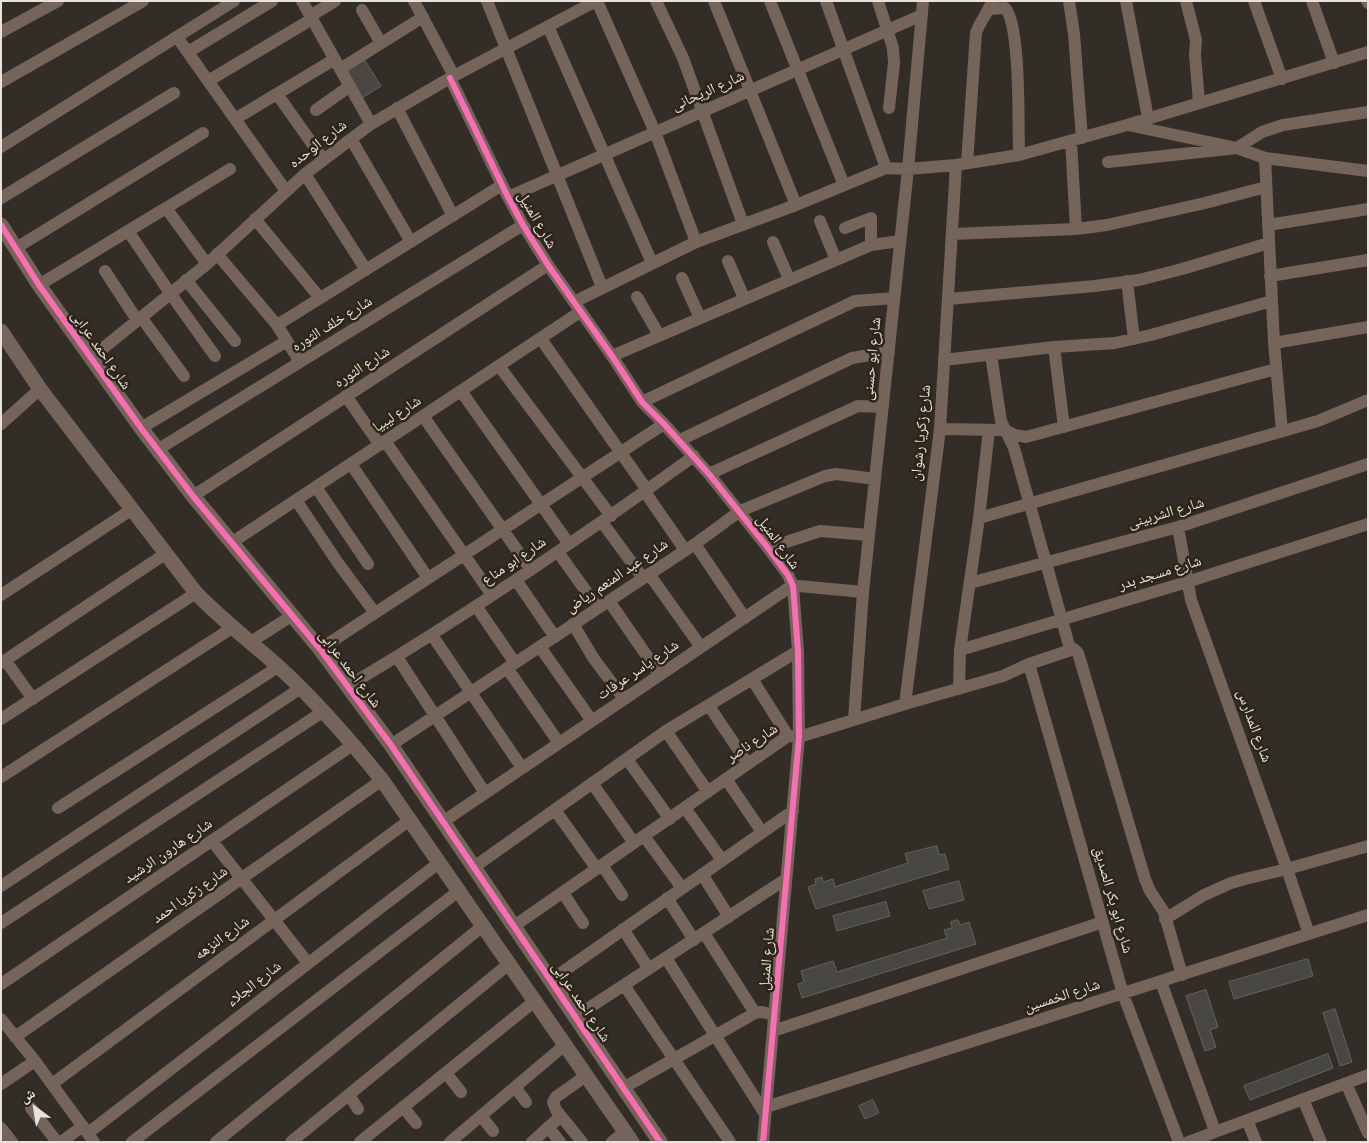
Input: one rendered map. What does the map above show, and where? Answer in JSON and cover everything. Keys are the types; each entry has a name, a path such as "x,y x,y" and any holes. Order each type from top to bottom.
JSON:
{"street":[{"path":"1,32 58,1"},
{"path":"1,82 142,1"},
{"path":"1,147 234,1"},
{"path":"188,52 272,1"},
{"path":"302,1 371,124"},
{"path":"208,81 335,1"},
{"name":"شارع المنيل","path":"414,1 505,191 523,225 548,265 642,402 680,440 740,511 788,575 793,586 798,651 793,737 792,811 763,1142"},
{"path":"487,1 602,288"},
{"path":"597,1 655,132 696,242"},
{"name":"شارع الوحده","path":"91,358 206,264 305,174 371,124 452,77 597,1"},
{"path":"656,1 680,52 743,224"},
{"path":"714,1 796,205"},
{"path":"770,1 844,186"},
{"path":"826,1 886,168 908,169 962,164 1019,155 1127,125 1365,53 1368,66"},
{"path":"878,1 893,48 894,63 889,108"},
{"name":"شارع ابو حسنى","path":"854,720 862,592 889,352 924,1"},
{"path":"1069,1 1074,34 1076,229"},
{"path":"1126,1 1148,118"},
{"path":"1186,1 1196,40 1195,55 1199,102"},
{"path":"1254,1 1282,79"},
{"path":"1312,1 1334,63"},
{"path":"991,5 1005,8 1012,19 1016,54 1019,155"},
{"name":"شارع زكريا رشوان","path":"905,704 940,429 952,234 962,164 976,33 979,22 991,5"},
{"path":"362,10 381,43"},
{"name":"شارع الريحانى","path":"277,325 453,216 505,191 558,175 887,29 922,16"},
{"path":"235,119 277,94 381,43 423,17"},
{"path":"548,26 652,263"},
{"path":"177,37 286,191"},
{"path":"316,110 350,86"},
{"path":"1,198 174,93"},
{"path":"277,94 323,159"},
{"path":"397,108 453,216"},
{"path":"1108,162 1237,148 1262,132 1283,125 1368,112"},
{"path":"1127,125 1237,148 1265,158 1368,171"},
{"path":"16,248 203,133"},
{"path":"351,139 411,242"},
{"path":"1265,158 1274,343 1282,431"},
{"name":"شارع ليبيا","path":"231,543 541,339 602,288 696,242 796,205 886,168"},
{"path":"39,286 230,169"},
{"path":"305,174 366,270"},
{"path":"952,234 1076,229 1107,225 1266,187"},
{"path":"166,208 206,264"},
{"path":"1268,225 1368,210"},
{"path":"845,228 871,218 871,246"},
{"path":"255,219 320,298"},
{"path":"820,221 836,260"},
{"name":"شارع احمد عرابى","path":"1,225 39,286 140,428 231,543 320,649 391,745 660,1142"},
{"name":"شارع خلف الثوره","path":"157,450 523,225"},
{"path":"128,231 215,356"},
{"path":"612,356 744,298 871,246 900,241"},
{"path":"773,242 789,279"},
{"path":"948,299 1096,286 1127,281 1182,270 1269,243"},
{"path":"217,254 277,325 300,362"},
{"path":"728,260 744,298"},
{"path":"1270,276 1368,260"},
{"name":"شارع الثوره","path":"193,496 548,265"},
{"path":"105,272 184,376"},
{"path":"682,278 700,318"},
{"path":"186,280 235,341"},
{"path":"1127,281 1134,339"},
{"path":"637,297 659,335"},
{"path":"642,402 855,301 894,298"},
{"path":"944,360 1054,347 1114,343 1272,301"},
{"path":"1274,343 1368,327"},
{"path":"1,331 40,389 196,593 324,711 354,744 382,780 411,819 629,1136 612,1142"},
{"path":"541,339 646,491 745,618"},
{"path":"140,428 287,341"},
{"path":"1054,347 1064,427"},
{"path":"680,440 852,358 889,352"},
{"path":"991,355 999,410 1005,430 1014,448 1070,650 1074,649 1078,653 1145,879 1150,891 1164,912 1182,975"},
{"path":"499,366 582,478 606,519 646,576 701,647"},
{"path":"940,429 1005,430 1015,436 1026,437 1276,369"},
{"path":"1,424 40,389"},
{"path":"461,391 569,544"},
{"path":"346,396 464,554 492,595"},
{"path":"979,518 1318,421 1368,400"},
{"path":"709,474 858,406 883,407"},
{"path":"423,416 531,570"},
{"path":"320,649 664,424"},
{"path":"959,689 960,650 979,518 989,430"},
{"name":"شارع ابو مناع","path":"348,686 432,636 558,552 694,456"},
{"path":"350,464 428,578"},
{"name":"شارع الشربينى","path":"970,583 1178,527 1368,464"},
{"name":"شارع عبد المنعم رياض","path":"391,745 690,547 740,511 825,476 836,474 875,479"},
{"path":"316,487 368,564"},
{"path":"296,500 338,563 375,613"},
{"path":"1,595 132,510"},
{"name":"شارع مسجد بدر","path":"960,650 1187,582 1368,524"},
{"name":"شارع المدارس","path":"1178,527 1187,582 1197,617 1288,870 1308,934"},
{"path":"768,548 820,530 869,535"},
{"path":"558,552 598,608"},
{"path":"33,699 3,661 165,554"},
{"path":"516,580 554,636"},
{"path":"793,586 862,592"},
{"name":"شارع ياسر عرفات","path":"444,821 793,586"},
{"path":"1,719 196,593"},
{"path":"609,601 660,675"},
{"path":"476,606 559,744"},
{"path":"250,643 293,615"},
{"path":"573,624 603,671 624,699"},
{"path":"1,777 232,628"},
{"path":"432,636 522,768"},
{"path":"540,647 592,721"},
{"name":"شارع ناصر","path":"514,926 748,764 793,737 1003,676 1029,664 1070,650"},
{"path":"474,867 666,731 798,651"},
{"path":"397,657 486,793"},
{"name":"شارع ابو بكر الصديق","path":"1029,664 1123,994 1178,1142"},
{"path":"58,808 278,667"},
{"path":"752,679 793,737"},
{"path":"1,886 301,688"},
{"path":"709,706 748,764"},
{"path":"1,923 324,711"},
{"path":"666,731 708,792"},
{"name":"شارع هارون الرشيد","path":"1,984 354,744"},
{"path":"628,759 670,818"},
{"path":"726,779 762,832"},
{"name":"شارع زكريا احمد","path":"15,1036 382,780"},
{"path":"592,784 682,888"},
{"path":"685,808 722,860"},
{"path":"555,810 622,895"},
{"path":"551,980 792,811"},
{"name":"شارع النزهه","path":"52,1084 411,819"},
{"path":"212,841 308,964"},
{"path":"1165,919 1204,895 1231,883 1288,870 1368,846"},
{"name":"شارع الجلاء","path":"59,1142 88,1134 440,862"},
{"path":"702,874 729,917"},
{"path":"575,1017 786,879"},
{"path":"132,1142 460,890"},
{"path":"563,893 583,923"},
{"path":"668,898 699,936 755,1013"},
{"name":"شارع الخمسين","path":"766,1111 1368,915"},
{"path":"773,1031 1103,922"},
{"path":"216,1142 484,925"},
{"path":"623,929 649,969"},
{"path":"666,958 766,1111"},
{"path":"291,1142 510,963"},
{"path":"1161,982 1215,1132"},
{"path":"624,985 730,1142"},
{"path":"361,1142 536,1000"},
{"path":"623,1088 755,1013 762,1012 774,1015"},
{"path":"1,1019 35,1061 88,1134"},
{"path":"450,1142 566,1044"},
{"path":"1,1084 35,1061"},
{"path":"446,1073 461,1092"},
{"path":"582,1142 554,1108 554,1099 587,1074"},
{"path":"1196,1140 1368,1075"},
{"path":"1346,1083 1368,1133"},
{"path":"515,1087 526,1102"},
{"path":"349,1094 358,1109"},
{"path":"1303,1099 1321,1142"},
{"path":"403,1107 416,1123"},
{"path":"31,1108 59,1142"},
{"path":"481,1116 493,1131"},
{"path":"532,1142 561,1116"},
{"path":"1247,1120 1256,1142"},
{"path":"1,1128 12,1142"},
{"path":"548,1128 560,1142"}],"building":[{"path":"362,56 381,86 362,98 343,67"},
{"path":"937,846 939,855 945,854 949,869 816,909 808,887 816,884 815,879 822,877 823,882 833,879 835,887 908,863 905,854"},
{"path":"959,881 964,900 929,909 923,891"},
{"path":"886,902 890,916 837,931 833,916"},
{"path":"958,920 960,925 969,922 976,944 802,998 798,984 804,982 801,971 833,961 837,972 947,938 944,930 952,928 951,922"},
{"path":"1308,959 1313,976 1234,999 1229,982"},
{"path":"1206,990 1218,1027 1210,1030 1216,1047 1205,1051 1186,996"},
{"path":"1335,1009 1352,1062 1340,1066 1323,1013"},
{"path":"1328,1054 1333,1068 1250,1100 1244,1086"},
{"path":"873,1100 879,1113 865,1119 859,1106"}],"cycle path":[{"path":"450,78 508,197 548,265 642,402 709,474 768,548 788,575 793,586 798,651 799,737 763,1142"},
{"path":"1,225 39,285 141,428 193,496 320,649 391,745 660,1142"}]}
